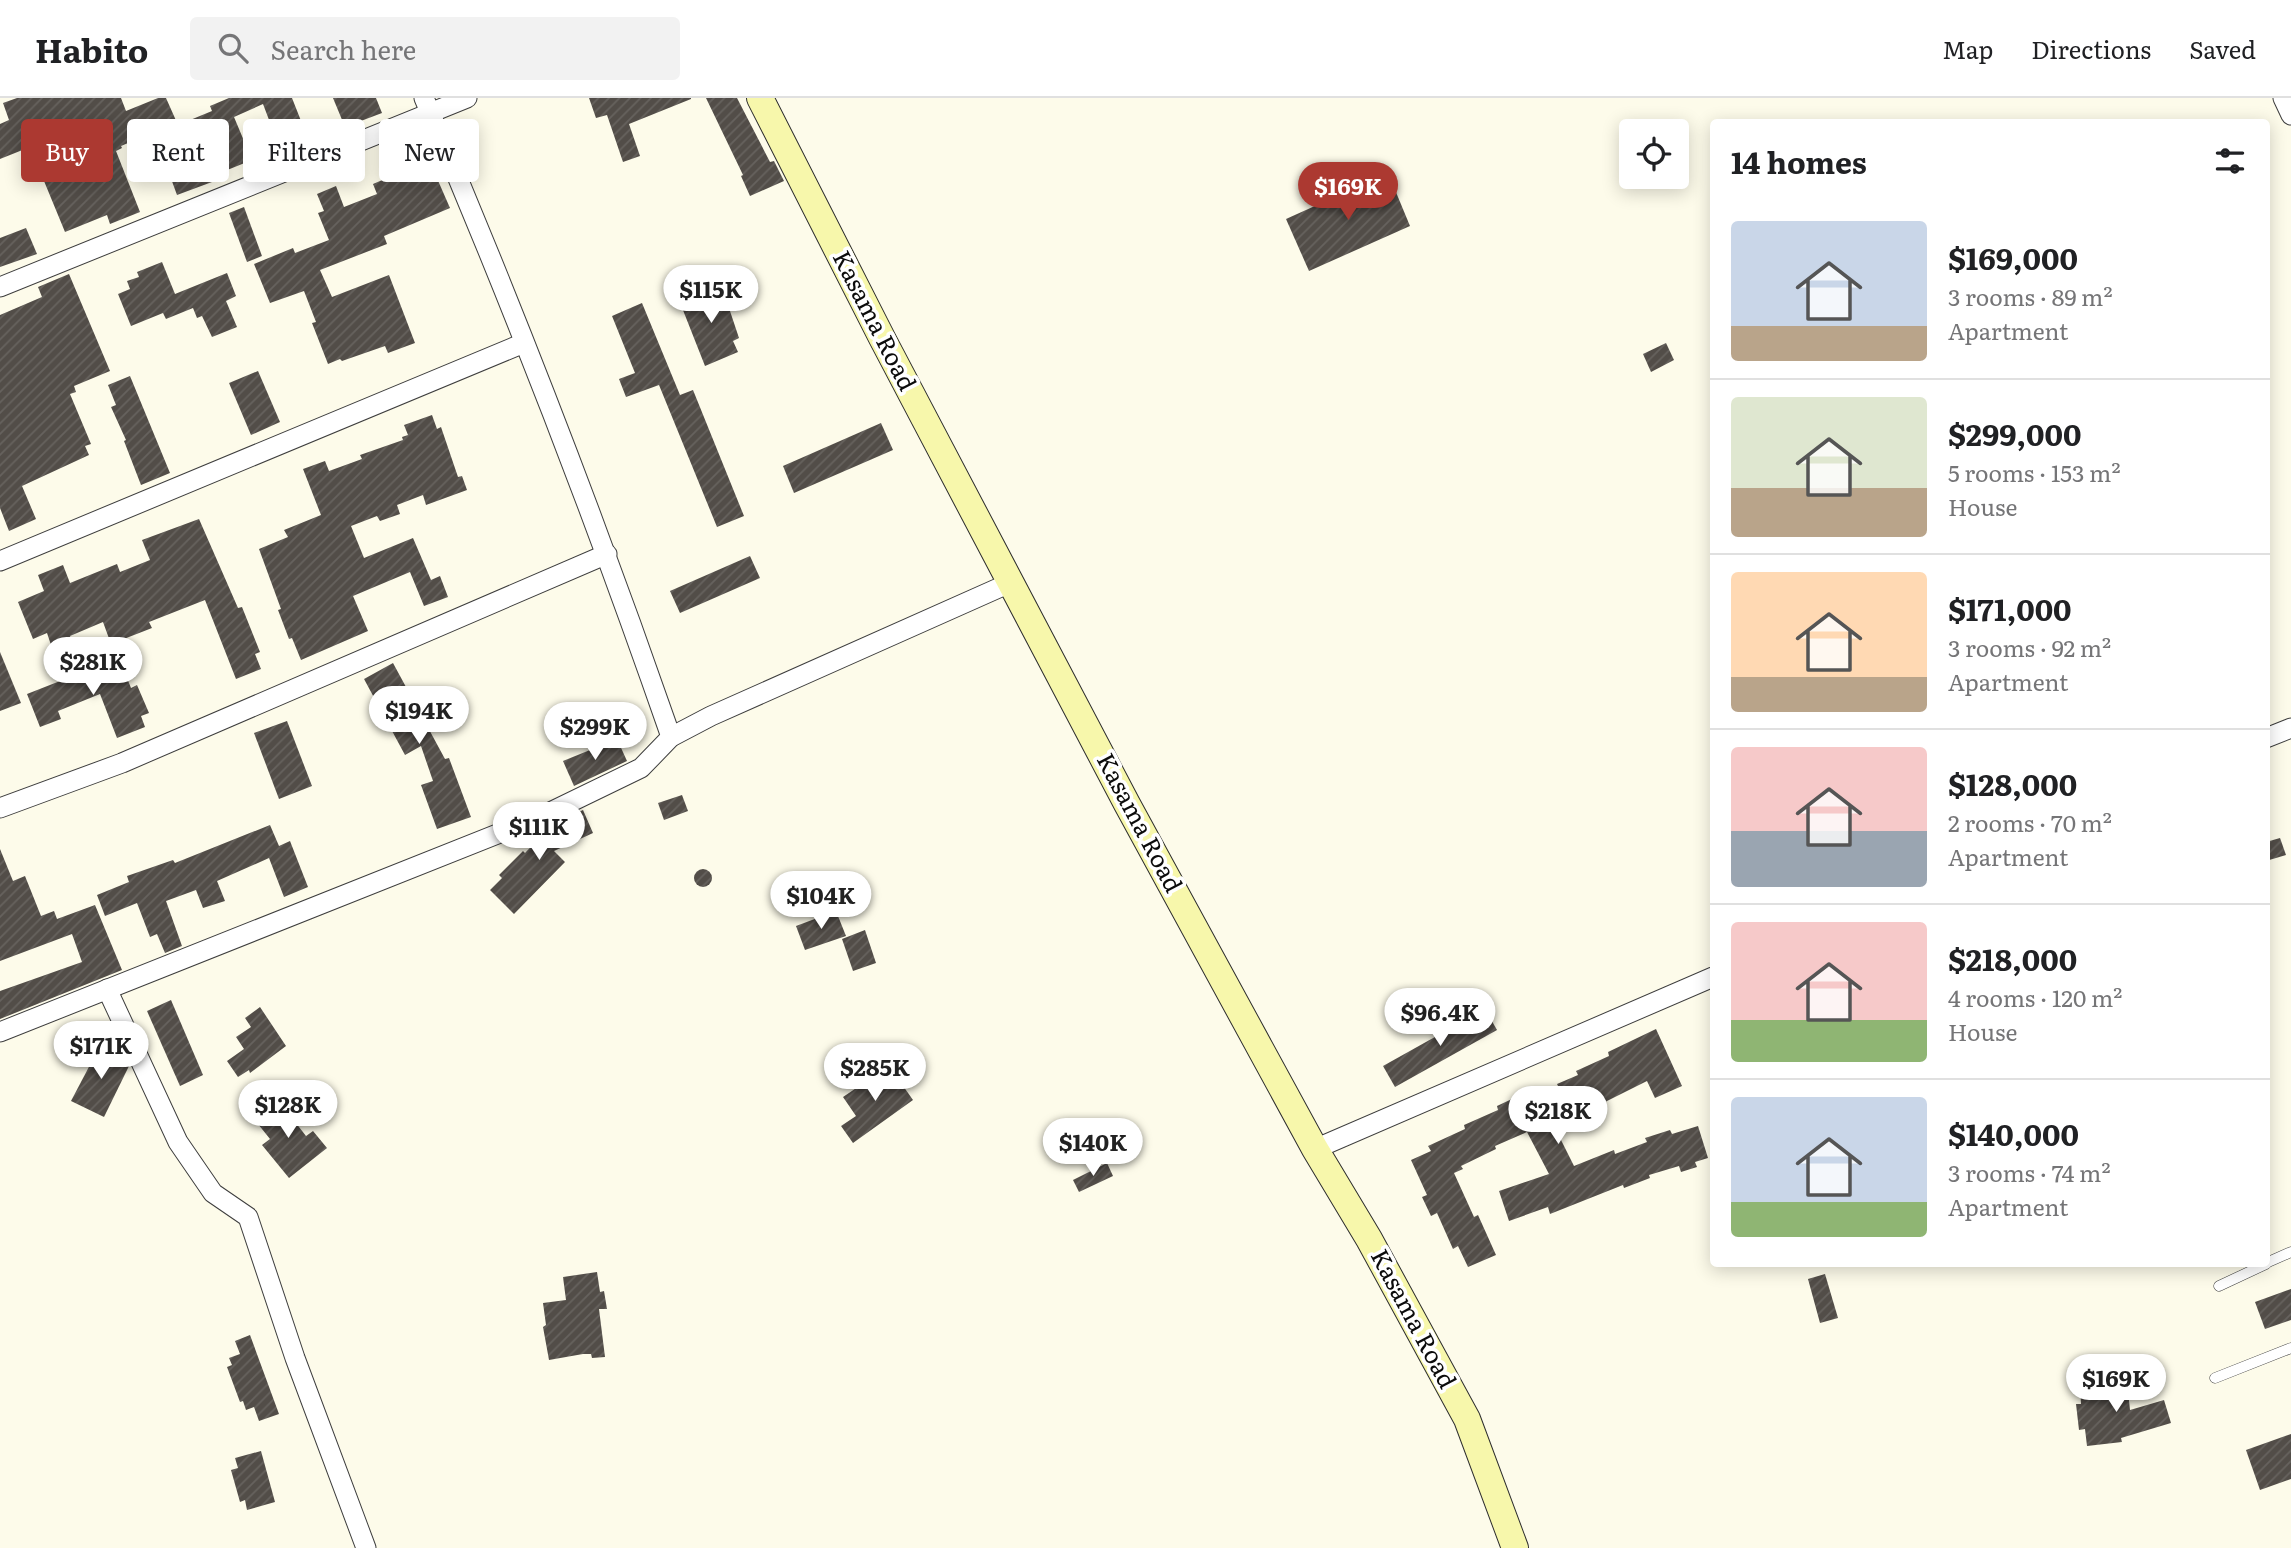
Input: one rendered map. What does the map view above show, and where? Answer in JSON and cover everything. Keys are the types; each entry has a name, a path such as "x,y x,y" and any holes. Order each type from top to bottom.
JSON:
{"street":[{"path":"0,287 427,105 467,98"},
{"name":"Kasama Road","path":"760,98 882,338 1128,804 1315,1149 1369,1239 1467,1419 1515,1548"},
{"path":"2283,98 2291,115"},
{"path":"427,105 511,305 607,554 671,737"},
{"path":"0,561 524,343"},
{"path":"0,808 122,763 607,554"},
{"path":"0,1032 540,817 641,768 671,737 711,716 1012,582"},
{"path":"2270,736 2291,728"},
{"path":"1315,1149 1710,978"},
{"path":"107,989 178,1142 213,1193 248,1217 295,1358 366,1548"}],"lane":[{"path":"2270,1262 2291,1252"},
{"path":"2219,1286 2260,1267"},
{"path":"2214,1378 2291,1348"}],"building":[{"path":"17,98 121,98 126,111 158,98 166,98 175,119 127,119 127,143 116,151 140,212 110,224 107,215 65,232 44,182 113,182 113,119 21,119 21,151 0,159 0,124 9,120 3,103"},
{"path":"229,98 292,98 300,119 269,119 263,104 234,117 243,138 243,164 229,169 229,119 193,119 212,111 210,106"},
{"path":"333,98 376,98 382,113 365,119 342,119"},
{"path":"589,98 691,99 629,124 640,156 623,162 607,115 596,118"},
{"path":"706,98 737,98 770,162 774,161 784,181 750,196 741,176 743,175"},
{"path":"1388,173 1410,226 1309,271 1286,219"},
{"path":"379,181 439,182 450,208 384,236 387,244 320,270 332,297 389,275 415,343 388,353 385,346 328,364 312,323 316,322 304,291 270,303 254,264 293,248 295,253 329,240 318,213 324,211 317,194 336,186 344,207 377,194 373,184"},
{"path":"172,182 212,182 177,195"},
{"path":"244,207 262,256 247,262 229,213"},
{"path":"26,228 37,254 0,267 0,238"},
{"path":"162,262 175,294 227,273 236,296 226,301 237,327 212,337 202,316 197,318 193,308 166,319 163,313 131,326 118,294 130,289 127,281 139,277 137,272"},
{"path":"69,274 110,371 74,386 76,392 70,394 91,444 85,446 89,455 22,486 36,519 9,531 0,508 0,315 42,297 38,287"},
{"path":"713,286 717,297 723,295 730,311 739,338 733,341 738,352 705,366 679,300"},
{"path":"642,303 680,395 693,390 744,516 717,527 659,385 626,397 619,379 635,373 612,316"},
{"path":"1666,343 1674,360 1651,372 1643,354"},
{"path":"258,371 280,422 251,435 229,383"},
{"path":"130,376 170,473 141,485 124,441 126,440 111,407 116,405 108,385"},
{"path":"432,415 437,429 441,427 458,477 462,476 467,490 426,505 423,495 397,505 400,514 380,521 377,516 351,526 364,558 413,538 431,580 440,576 448,597 424,606 410,572 353,596 368,631 301,660 292,638 289,639 278,610 281,609 259,549 288,537 284,530 321,515 303,469 325,461 329,471 362,459 360,455 403,440 402,437 408,435 404,425"},
{"path":"881,423 893,450 794,493 783,466"},
{"path":"199,519 238,608 242,607 260,652 255,654 261,669 236,679 205,600 149,622 152,628 111,644 103,622 70,636 80,663 70,668 58,642 51,645 47,633 33,639 18,602 44,591 38,575 63,565 70,583 117,564 120,572 150,560 142,540"},
{"path":"750,556 760,578 680,613 670,591"},
{"path":"0,652 21,703 0,711"},
{"path":"106,653 116,682 127,678 131,688 137,685 149,713 141,716 145,727 117,738 100,694 58,711 61,719 40,727 27,694 83,672 80,662"},
{"path":"393,663 445,759 449,758 471,817 437,829 421,785 433,781 421,746 405,755 364,679"},
{"path":"287,721 312,786 279,799 254,733"},
{"path":"617,739 627,761 574,786 563,761"},
{"path":"682,795 688,811 664,820 658,803"},
{"path":"583,810 593,833 554,851 565,862 514,914 490,890 502,878 499,875 553,824"},
{"path":"270,825 279,846 290,841 308,887 284,897 269,858 217,881 225,901 203,908 196,890 166,901 182,946 165,953 157,934 150,937 137,903 105,916 97,895 129,882 127,876 173,860 175,863"},
{"path":"2280,838 2286,855 2270,860 2270,841"},
{"path":"0,849 13,881 25,876 41,916 54,911 57,919 95,905 122,970 0,1019 0,991 82,962 72,934 0,961"},
{"path":"703,869 709,872 712,878 709,884 703,887 697,884 694,878 697,872"},
{"path":"836,911 846,936 805,950 796,926"},
{"path":"865,930 876,963 853,971 842,939"},
{"path":"171,1000 203,1075 180,1086 147,1011"},
{"path":"260,1007 286,1046 250,1073 249,1070 238,1077 227,1061 244,1049 236,1037 251,1027 245,1018"},
{"path":"1485,1009 1497,1030 1395,1087 1383,1066"},
{"path":"1656,1029 1682,1086 1655,1098 1647,1081 1575,1117 1579,1125 1558,1134 1574,1166 1614,1150 1615,1154 1647,1142 1645,1138 1670,1130 1672,1134 1698,1126 1708,1158 1695,1162 1697,1167 1681,1172 1679,1166 1649,1175 1650,1178 1624,1188 1623,1185 1550,1214 1548,1207 1509,1221 1499,1191 1549,1174 1527,1132 1495,1146 1496,1149 1461,1166 1463,1169 1454,1173 1474,1217 1478,1215 1496,1255 1468,1267 1458,1246 1453,1249 1437,1213 1431,1216 1422,1197 1427,1195 1411,1160 1431,1151 1428,1146 1465,1129 1464,1125 1498,1110 1497,1106 1514,1098 1518,1105 1558,1086 1557,1084 1578,1075 1576,1071 1609,1056 1608,1052"},
{"path":"101,1044 124,1056 129,1066 104,1117 71,1101"},
{"path":"889,1066 913,1100 853,1143 841,1126 856,1116 843,1097"},
{"path":"278,1100 306,1136 313,1131 327,1148 289,1178 262,1145 270,1139 254,1119"},
{"path":"1107,1163 1113,1176 1079,1192 1073,1180"},
{"path":"597,1272 600,1292 604,1291 607,1309 599,1309 605,1357 592,1358 591,1354 583,1354 549,1360 543,1327 546,1325 543,1303 566,1300 563,1277"},
{"path":"1825,1274 1838,1318 1820,1323 1808,1279"},
{"path":"2291,1289 2291,1320 2265,1329 2255,1302"},
{"path":"250,1335 279,1414 259,1421 254,1407 246,1410 243,1401 240,1402 227,1367 232,1365 229,1358 240,1354 235,1341"},
{"path":"2127,1382 2130,1410 2164,1400 2171,1423 2121,1438 2122,1442 2087,1446 2085,1429 2079,1430 2076,1404 2081,1404 2080,1387"},
{"path":"2291,1434 2291,1479 2260,1490 2246,1450"},
{"path":"261,1451 275,1502 247,1510 245,1500 240,1502 231,1470 238,1468 235,1458"}]}
